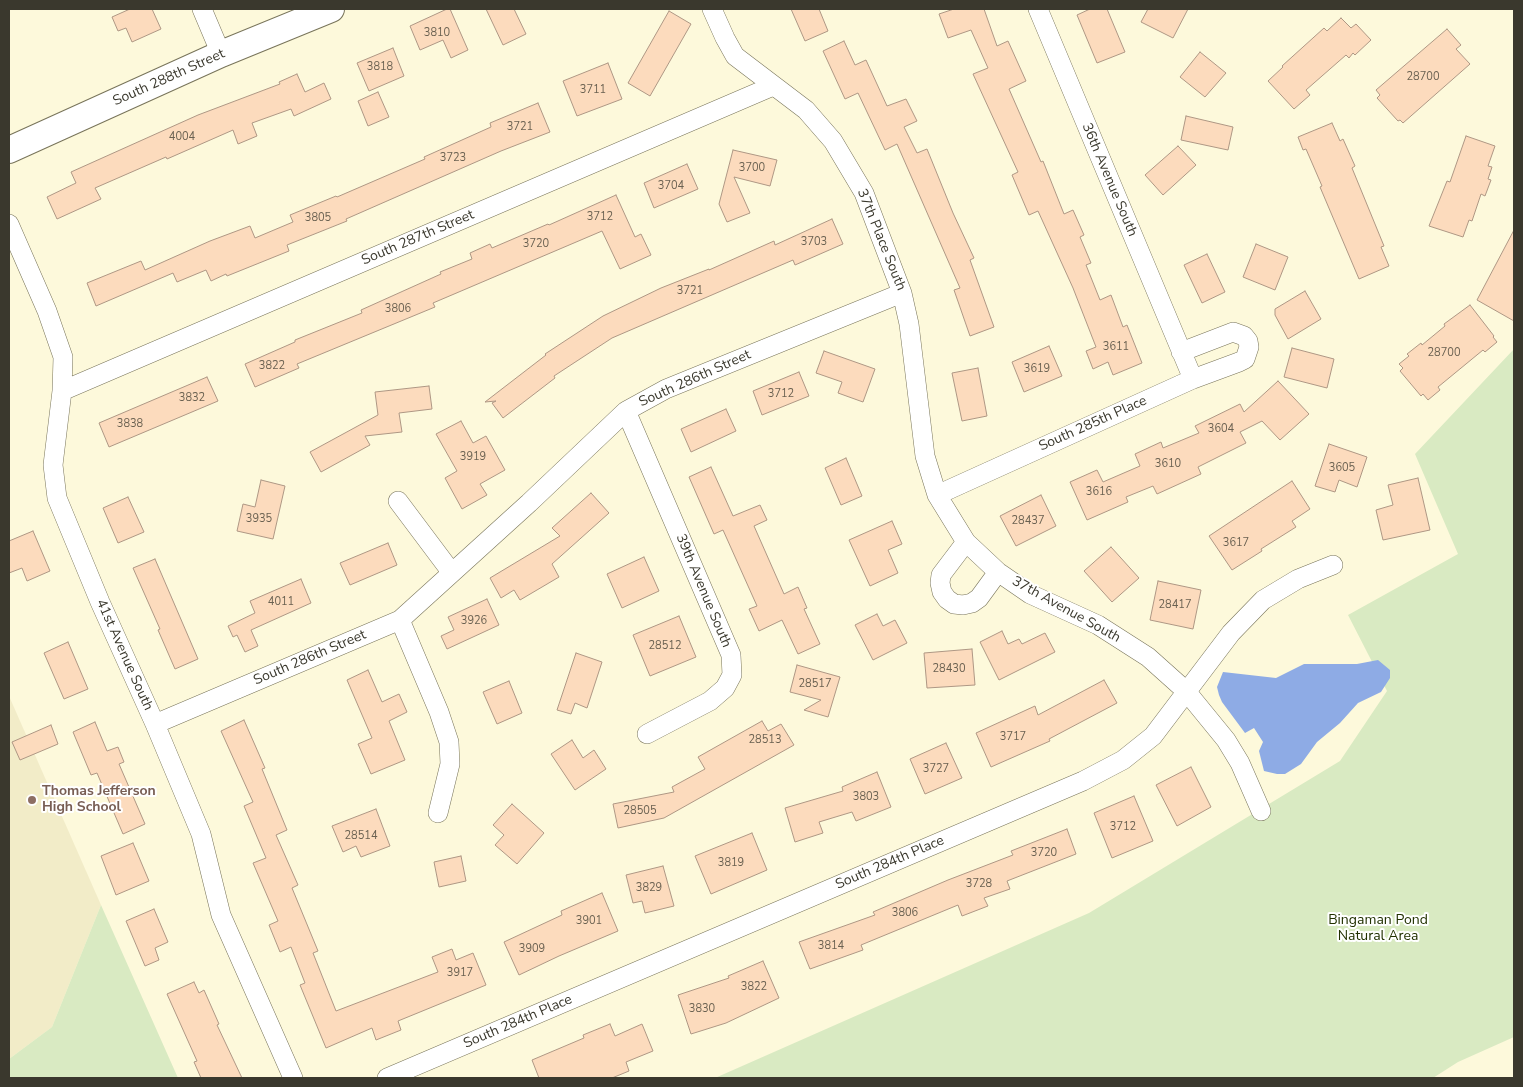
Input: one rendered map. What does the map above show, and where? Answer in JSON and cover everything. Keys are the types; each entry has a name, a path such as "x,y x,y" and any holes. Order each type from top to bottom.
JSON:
{"main road":[{"name":"South 288th Street","path":"9,150 221,54 331,9"}],"street":[{"path":"202,9 221,54"},
{"name":"37th Place South","path":"712,9 735,56 806,110 833,141 864,193 902,293 909,324 925,456 937,495"},
{"name":"36th Avenue South","path":"1038,9 1193,379"},
{"name":"South 287th Street","path":"62,391 773,86"},
{"name":"41st Avenue South","path":"9,224 57,338 63,357 62,391 53,465 57,498 201,834 220,915 293,1078"},
{"name":"South 286th Street","path":"155,724 400,620 529,503 626,411 666,389 902,293"},
{"name":"South 285th Place","path":"937,495 1193,379 1239,362 1244,359 1249,348 1248,341 1239,333 1233,332 1181,352"},
{"name":"39th Avenue South","path":"626,411 730,655 732,675 725,688 710,701 647,734"},
{"name":"37th Avenue South","path":"937,495 966,542 998,572 1030,594 1098,625 1148,657 1186,691 1226,740 1240,763 1261,811"},
{"path":"398,501 452,573"},
{"name":"37th Avenue South","path":"966,542 941,575 940,584 942,592 947,599 954,604 963,606 972,604 979,598 998,572"},
{"name":"South 284th Place","path":"387,1078 1084,781 1123,760 1153,736 1230,633 1263,600 1298,579 1333,565"},
{"path":"400,620 439,712 449,742 450,764 438,813"}],"shaded area":[{"name":"Thomas Jefferson High School","path":"9,696 101,905 52,1027 9,1059"}],"green space":[{"name":"Bingaman Pond Natural Area","path":"1514,349 1514,1037 1458,1062 1433,1078 715,1078 1089,913 1340,761 1387,691 1348,615 1458,554 1415,454"},
{"path":"101,905 178,1078 9,1078 9,1059 52,1027"}],"water":[{"path":"1378,660 1390,670 1390,678 1381,692 1358,703 1340,723 1317,742 1301,764 1285,774 1264,771 1259,751 1263,742 1254,728 1245,733 1222,702 1217,687 1223,672 1276,678 1304,664 1357,664"}],"building":[{"path":"130,9 152,9 161,29 132,42 126,28 118,31 112,17"},
{"path":"450,9 468,50 451,58 443,40 420,50 410,26"},
{"path":"486,9 514,9 526,34 503,45"},
{"path":"791,9 819,9 828,31 805,41"},
{"path":"954,9 984,9 997,46 1008,41 1026,81 1009,89 1041,162 1043,161 1064,214 1073,210 1084,235 1080,237 1091,263 1086,265 1100,300 1111,295 1123,327 1127,325 1142,363 1113,375 1108,362 1093,369 1086,351 1096,347 1073,288 1038,211 1029,215 1012,175 1018,172 973,74 988,68 971,30 948,38 939,14"},
{"path":"1090,9 1107,9 1125,52 1097,63 1077,15"},
{"path":"1148,9 1188,9 1173,38 1141,22"},
{"path":"669,11 691,24 650,96 628,83"},
{"path":"1341,18 1351,28 1356,24 1371,40 1355,55 1353,53 1349,58 1346,55 1306,90 1310,95 1294,109 1268,81 1324,28 1327,31"},
{"path":"1447,29 1461,45 1456,49 1470,64 1403,123 1400,120 1398,121 1377,98 1380,95 1376,90"},
{"path":"844,41 855,65 866,60 887,106 906,99 917,121 904,127 917,153 927,149 974,258 970,260 994,327 970,336 954,290 960,288 897,144 885,150 858,93 845,99 823,51"},
{"path":"393,48 404,76 369,91 357,63"},
{"path":"1200,52 1226,73 1205,97 1180,77"},
{"path":"608,63 622,99 577,116 563,81"},
{"path":"297,74 305,92 324,83 331,99 294,116 291,109 252,123 257,136 238,144 233,130 95,188 101,199 57,219 47,197 76,183 71,172 198,115 280,84 279,82"},
{"path":"378,92 389,117 368,126 358,101"},
{"path":"538,103 550,132 501,151 346,219 347,221 287,245 289,251 227,276 226,274 211,281 206,270 177,282 173,273 96,306 87,283 141,261 145,270 210,241 250,226 255,238 293,222 290,215 425,159 424,157 491,127 490,123"},
{"path":"1186,116 1233,127 1228,150 1181,140"},
{"path":"1332,123 1340,141 1343,139 1355,166 1352,168 1384,246 1381,247 1389,266 1359,279 1320,187 1322,186 1306,149 1303,150 1298,137"},
{"path":"1466,136 1495,146 1488,166 1492,167 1488,179 1491,180 1485,196 1481,194 1472,221 1469,220 1463,237 1429,226 1447,181 1450,182"},
{"path":"1178,146 1196,165 1163,195 1145,175"},
{"path":"733,150 777,160 770,186 734,177 750,213 727,222 719,204"},
{"path":"687,164 698,189 654,208 644,183"},
{"path":"616,195 635,237 641,234 651,255 620,269 602,231 433,303 435,307 297,364 299,368 255,387 245,364 295,342 295,340 362,313 361,310 441,274 440,272 472,259 470,253 490,244 492,248"},
{"path":"832,219 843,244 795,265 793,260 612,338 554,376 555,378 503,418 492,403 496,401 485,402 545,354 603,316 661,288 709,270 774,241 775,245"},
{"path":"1514,230 1514,321 1477,300"},
{"path":"1256,244 1288,257 1275,290 1243,277"},
{"path":"1207,254 1225,292 1202,303 1184,265"},
{"path":"1305,291 1321,319 1288,339 1275,315 1275,309"},
{"path":"1470,305 1497,342 1485,352 1483,350 1438,387 1440,390 1428,400 1423,394 1421,396 1400,371 1403,368 1399,364 1409,356 1407,354 1421,343 1422,345 1445,326 1444,324"},
{"path":"1049,346 1062,376 1024,392 1012,362"},
{"path":"1292,348 1334,359 1327,388 1284,377"},
{"path":"824,351 875,369 863,402 838,393 842,382 816,373"},
{"path":"978,368 987,416 962,421 952,373"},
{"path":"799,372 809,396 762,415 753,391"},
{"path":"207,377 218,401 109,447 99,423"},
{"path":"1278,381 1309,414 1280,440 1262,421 1240,432 1246,443 1198,467 1201,474 1157,494 1153,486 1126,497 1128,502 1087,520 1070,482 1097,470 1103,482 1140,466 1135,454 1161,442 1163,448 1199,433 1195,426 1240,404 1244,412"},
{"path":"429,386 432,409 399,413 402,432 365,436 370,445 321,472 310,452 378,415 375,392"},
{"path":"726,409 736,431 691,452 681,429"},
{"path":"461,421 473,443 486,436 505,470 480,484 487,495 462,509 445,478 457,471 436,434"},
{"path":"1329,444 1367,457 1357,487 1339,480 1335,492 1315,486"},
{"path":"846,458 862,496 841,505 825,468"},
{"path":"711,467 733,516 760,505 767,520 754,526 784,594 798,587 807,608 804,609 820,644 798,654 782,620 759,631 749,609 757,606 723,530 714,534 689,477"},
{"path":"1418,478 1430,530 1383,540 1376,510 1393,505 1388,485"},
{"path":"261,480 285,486 273,539 237,531 243,504 255,507"},
{"path":"1292,481 1310,509 1292,521 1296,527 1232,570 1209,536"},
{"path":"591,493 609,513 552,564 559,577 520,600 514,590 501,598 490,578 560,536 552,528"},
{"path":"1041,495 1056,526 1016,546 1000,516"},
{"path":"128,497 144,532 118,543 103,508"},
{"path":"892,521 902,544 888,550 898,573 870,586 849,540"},
{"path":"33,531 50,571 27,581 22,568 9,573 9,541"},
{"path":"388,543 397,565 350,585 340,563"},
{"path":"1111,547 1139,578 1112,602 1084,571"},
{"path":"644,557 659,591 622,608 607,574"},
{"path":"155,559 198,659 175,669 158,630 160,629 133,568"},
{"path":"301,579 311,603 251,630 258,646 245,652 237,635 233,637 228,626 255,613 250,601"},
{"path":"1158,581 1201,590 1193,629 1150,620"},
{"path":"487,599 499,625 447,649 441,636 454,630 448,617"},
{"path":"877,614 883,626 895,620 907,643 873,660 855,625"},
{"path":"679,616 696,657 650,676 633,635"},
{"path":"1002,631 1008,644 1019,639 1022,644 1045,633 1055,652 999,680 980,642"},
{"path":"68,642 88,689 64,699 44,653"},
{"path":"972,649 975,685 927,688 924,653"},
{"path":"576,653 602,662 587,708 575,703 571,714 557,710"},
{"path":"797,665 840,677 828,717 804,710 821,700 790,692"},
{"path":"368,670 382,702 399,694 407,712 389,721 405,760 371,774 358,744 372,738 347,680"},
{"path":"1104,680 1117,703 1049,739 1050,741 991,767 976,733 1035,706 1038,715"},
{"path":"509,681 522,713 497,724 483,692"},
{"path":"244,720 265,768 262,769 287,830 276,835 298,885 292,888 318,951 313,953 336,1011 438,972 432,957 452,949 456,960 473,953 486,985 398,1021 401,1030 376,1040 372,1028 326,1048 300,985 305,983 291,947 280,952 269,925 278,921 253,863 266,858 244,806 253,802 221,731"},
{"path":"762,721 768,731 781,724 794,745 664,818 618,828 613,804 674,792 672,787 705,769 698,757"},
{"path":"95,722 107,751 118,747 124,762 119,764 145,824 123,834 97,773 91,775 73,732"},
{"path":"51,725 58,744 20,760 12,742"},
{"path":"572,740 583,758 594,750 606,769 575,790 551,754"},
{"path":"946,743 962,778 925,794 910,759"},
{"path":"1191,767 1211,807 1177,826 1156,785"},
{"path":"877,772 891,807 856,821 852,812 819,822 823,833 795,842 785,808 843,791 842,787"},
{"path":"1134,796 1153,841 1112,858 1094,813"},
{"path":"512,804 544,833 517,864 495,845 504,835 493,825"},
{"path":"376,809 390,846 361,857 356,846 343,852 332,826"},
{"path":"1067,829 1076,854 1007,881 1010,889 984,898 988,906 962,916 958,905 861,945 863,950 810,969 799,942 875,915 873,912 1013,855 1011,851"},
{"path":"752,833 767,870 711,894 695,856"},
{"path":"133,843 149,881 116,895 101,856"},
{"path":"461,856 466,881 439,887 434,862"},
{"path":"663,866 674,906 645,913 642,901 633,903 626,875"},
{"path":"602,893 618,931 519,975 504,942 562,915 561,911"},
{"path":"154,909 168,942 155,948 159,960 145,966 126,921"},
{"path":"763,961 779,998 726,1023 691,1034 678,995 729,978 728,976"},
{"path":"194,982 199,993 204,990 219,1024 217,1025 242,1078 201,1078 194,1062 197,1061 167,994"},
{"path":"610,1024 615,1036 642,1024 653,1051 626,1062 629,1071 612,1078 539,1078 532,1060 584,1038 583,1035"}],"place":[{"name":"Thomas Jefferson High School","path":"32,800"}]}
